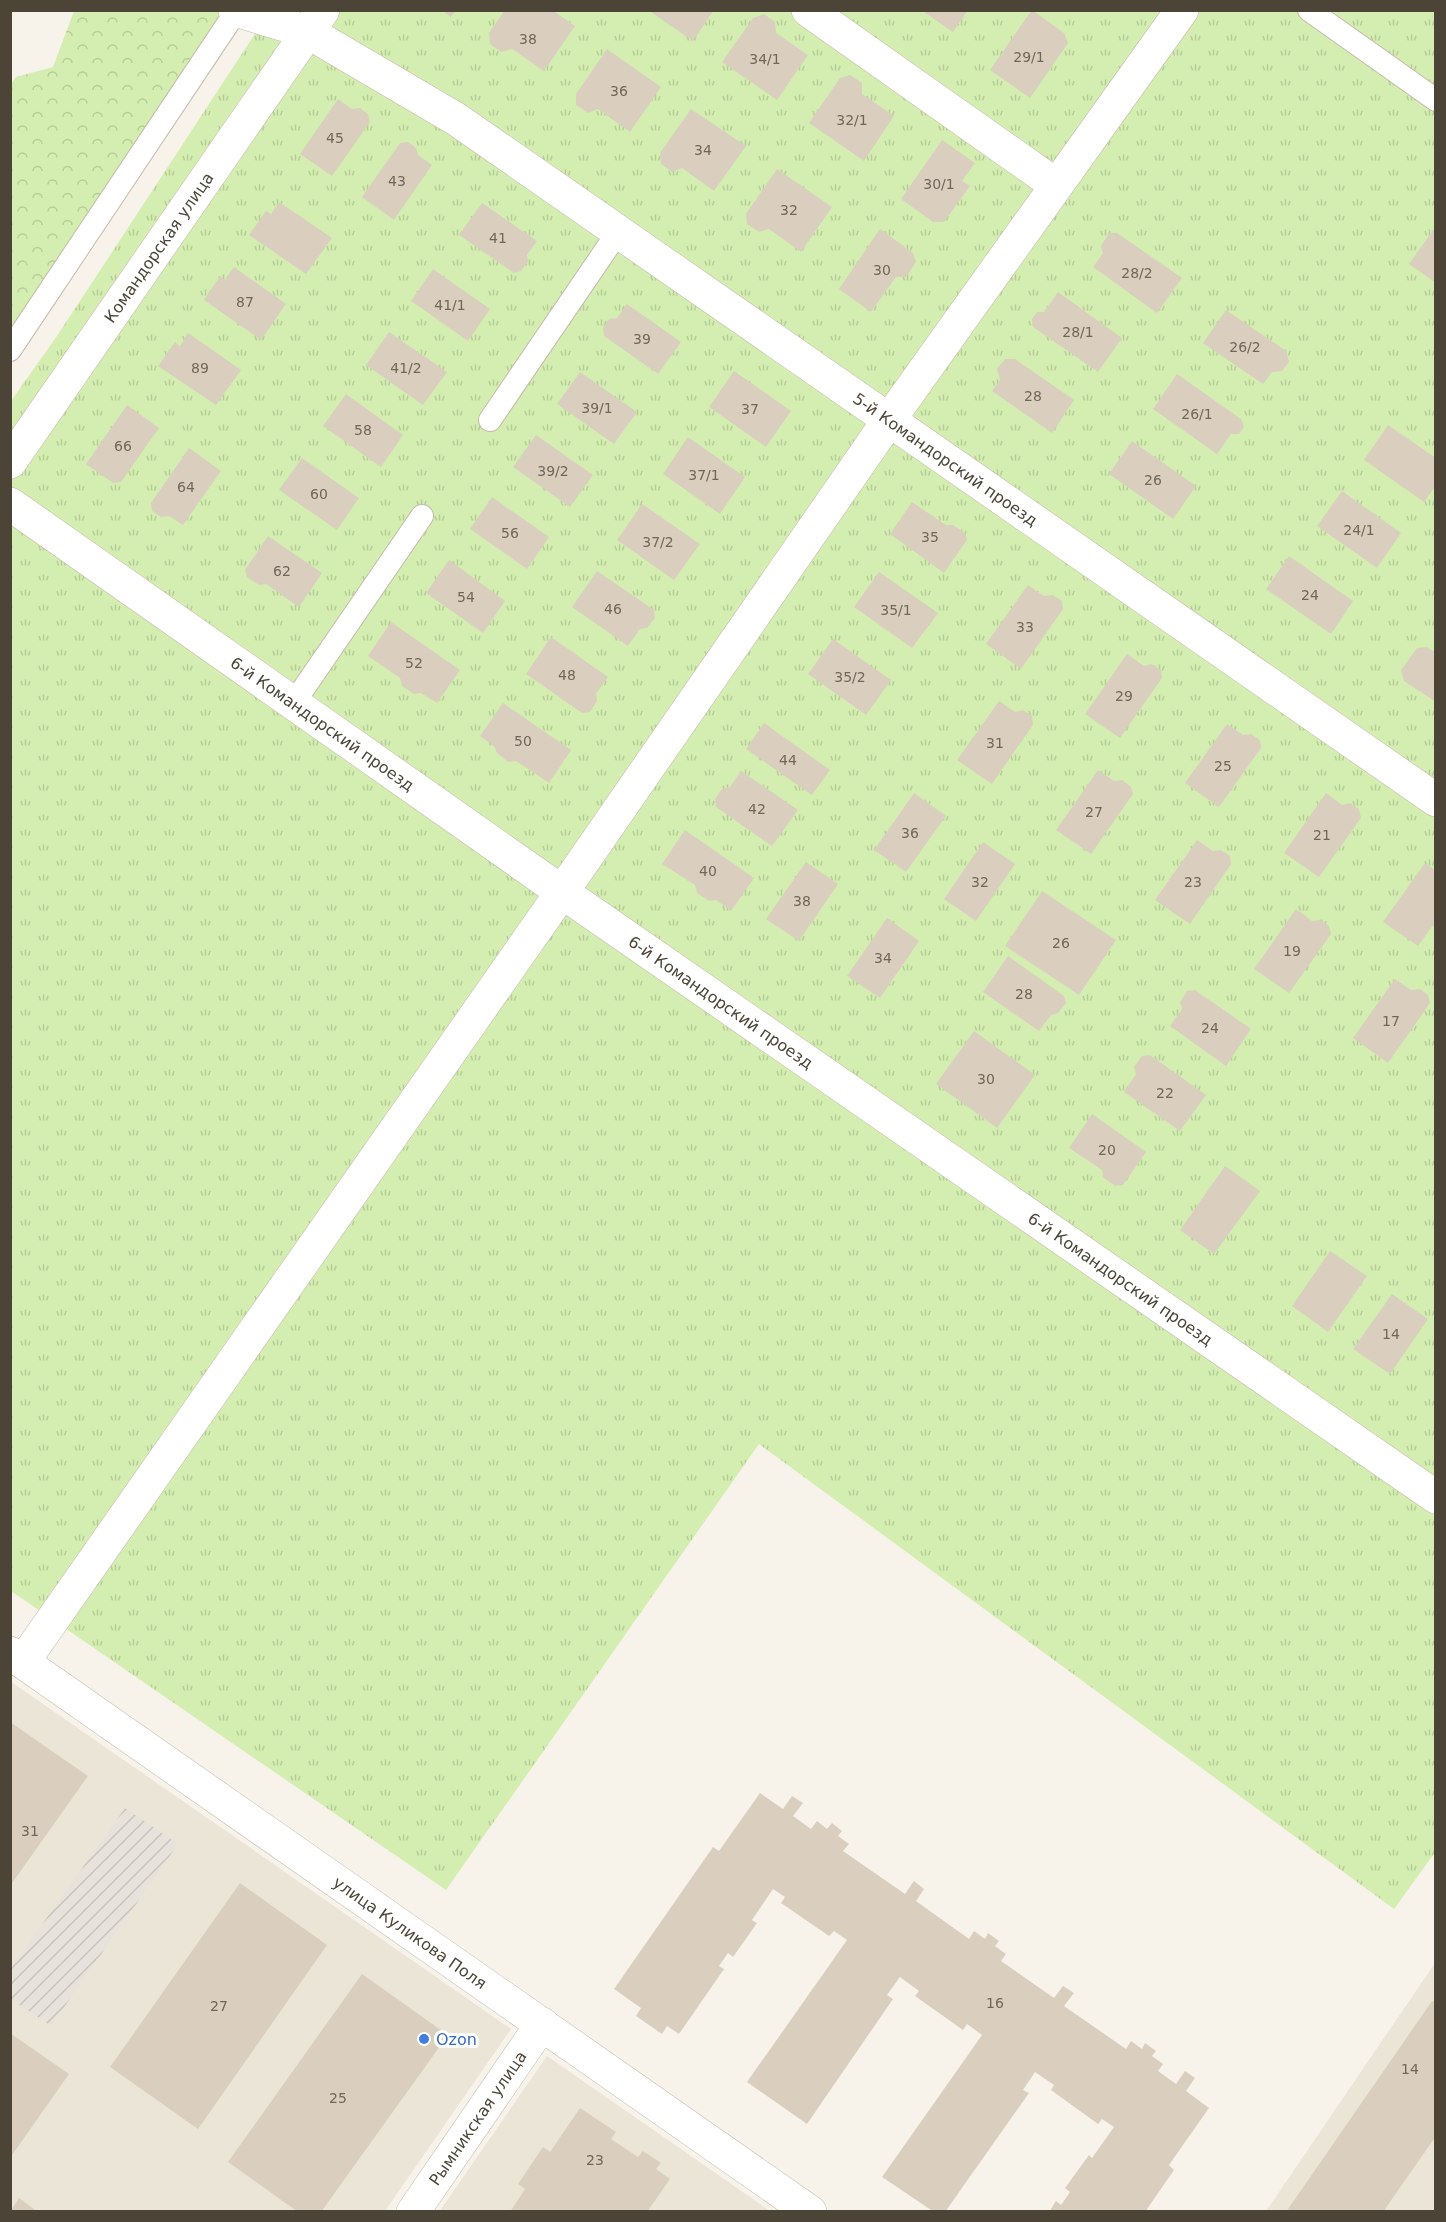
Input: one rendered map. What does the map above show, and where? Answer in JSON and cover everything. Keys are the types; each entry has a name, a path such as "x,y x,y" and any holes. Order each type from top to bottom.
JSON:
{"street":[{"path":"808,10 1056,185"},
{"path":"17,1657 562,892 889,420 1182,10"},
{"name":"5-й Командорский проезд","path":"236,11 316,21 1436,801"},
{"name":"Командорская улица","path":"10,462 316,21"},
{"name":"6-й Командорский проезд","path":"10,504 562,892 1436,1497"},
{"name":"улица Куликова Поля","path":"17,1657 810,2211"},
{"name":"Рымникская улица","path":"413,2211 542,2024"}],"lane":[{"path":"1308,10 1436,100"},
{"path":"10,350 236,11"},
{"path":"490,420 618,232"},
{"path":"293,704 422,516"}],"shaded area":[{"path":"10,1681 511,2029 385,2211 11,2211"},
{"path":"125,1808 178,1844 51,2026 11,1999 11,1968"},
{"path":"1435,1963 1435,2211 1266,2211"},
{"path":"547,2056 770,2211 439,2212"}],"green space":[{"path":"74,11 237,11 11,350 11,84 16,77 53,67"},
{"path":"270,11 1435,11 1436,1851 1394,1909 759,1444 446,1890 11,1591 11,401 59,333"}],"building":[{"path":"441,10 456,10 451,17"},
{"path":"505,10 552,10 575,26 544,71 512,49 501,52 490,44 489,33"},
{"path":"648,10 714,10 693,41"},
{"path":"921,10 968,10 953,32"},
{"path":"1032,10 1064,33 1068,43 1030,98 990,70"},
{"path":"764,14 775,22 776,33 808,55 777,100 722,62 753,18"},
{"path":"607,49 661,87 630,132 598,109 588,113 576,105 576,94"},
{"path":"850,75 862,83 862,94 894,116 864,161 809,123 840,78"},
{"path":"338,99 352,109 360,108 368,114 370,122 332,176 300,154"},
{"path":"691,109 746,146 714,191 682,168 672,172 661,164 660,153"},
{"path":"942,140 975,163 962,181 970,186 944,222 933,222 901,199"},
{"path":"408,142 416,148 418,155 432,165 394,220 362,197 400,143"},
{"path":"777,169 832,207 801,252 769,229 759,232 747,224 746,214"},
{"path":"279,202 332,238 306,274 249,235 266,211 271,214"},
{"path":"482,203 537,241 527,255 528,262 521,271 514,273 459,235"},
{"path":"1436,226 1436,283 1409,264"},
{"path":"880,229 913,253 916,262 906,277 896,277 871,312 839,289"},
{"path":"1109,233 1117,233 1182,278 1157,313 1093,267 1103,253 1101,246"},
{"path":"234,267 286,304 261,340 204,300 220,276 225,280"},
{"path":"433,269 490,309 468,341 411,301"},
{"path":"1058,292 1122,338 1098,372 1033,327 1032,319 1037,312 1044,312"},
{"path":"627,304 681,342 658,374 604,336 603,328 609,319 617,318"},
{"path":"1226,310 1286,351 1289,362 1282,371 1272,372 1263,384 1203,343"},
{"path":"389,332 447,372 423,405 366,365"},
{"path":"188,333 241,370 216,405 158,366 175,342 180,346"},
{"path":"1005,359 1015,359 1074,400 1052,433 992,391 1000,380 997,369"},
{"path":"734,371 791,411 766,447 709,407"},
{"path":"580,372 637,412 614,444 557,404"},
{"path":"1177,374 1241,419 1244,427 1239,434 1231,434 1217,454 1153,409"},
{"path":"346,394 403,435 381,467 323,426"},
{"path":"127,405 159,428 121,482 113,483 86,464"},
{"path":"1388,425 1436,458 1436,485 1424,502 1364,460"},
{"path":"536,435 593,475 570,507 513,467"},
{"path":"688,437 745,477 720,514 663,474"},
{"path":"1132,441 1196,486 1173,519 1109,474"},
{"path":"189,448 221,471 183,525 169,516 161,517 152,511 151,503"},
{"path":"302,458 359,498 337,530 279,490"},
{"path":"1342,491 1401,533 1377,568 1317,526"},
{"path":"492,497 549,537 527,569 470,529"},
{"path":"912,502 946,525 953,525 965,533 967,540 944,573 890,534"},
{"path":"642,504 700,544 674,580 617,540"},
{"path":"268,536 322,573 299,607 266,584 259,585 247,577 245,570"},
{"path":"1289,556 1353,601 1331,634 1266,589"},
{"path":"449,560 505,601 483,633 426,593"},
{"path":"597,571 654,610 655,618 647,628 640,629 628,646 572,607"},
{"path":"879,572 938,613 912,648 854,607"},
{"path":"1028,585 1044,596 1053,595 1062,601 1063,609 1021,669 986,644"},
{"path":"391,622 460,670 437,703 421,693 414,694 402,686 400,678 368,656"},
{"path":"551,637 608,677 596,694 597,701 590,712 582,713 526,674"},
{"path":"833,639 891,680 866,715 808,674"},
{"path":"1427,647 1436,653 1436,702 1404,681 1401,670 1417,648"},
{"path":"1127,654 1144,666 1152,664 1161,670 1162,678 1120,738 1085,714"},
{"path":"999,701 1015,712 1023,710 1032,716 1033,725 992,784 957,760"},
{"path":"503,703 571,750 549,783 516,761 508,762 497,753 494,746 480,736"},
{"path":"764,723 830,770 812,795 746,749"},
{"path":"1227,724 1243,735 1251,734 1260,740 1261,748 1219,807 1185,783"},
{"path":"1098,770 1114,781 1122,780 1131,787 1133,794 1091,854 1056,830"},
{"path":"741,771 798,810 772,846 716,807 715,799 722,789 730,787"},
{"path":"914,793 946,816 906,872 874,850"},
{"path":"1326,793 1342,805 1350,803 1359,809 1361,818 1319,877 1284,853"},
{"path":"685,830 754,878 731,911 716,900 709,901 697,893 695,885 662,864"},
{"path":"1197,840 1213,851 1221,850 1230,856 1231,864 1190,924 1155,900"},
{"path":"983,842 1015,864 976,921 944,899"},
{"path":"806,862 838,884 799,941 766,919"},
{"path":"1425,863 1436,871 1436,921 1418,946 1383,922"},
{"path":"1042,891 1116,940 1079,995 1005,946"},
{"path":"1296,909 1312,921 1321,920 1329,926 1331,934 1289,993 1254,969"},
{"path":"887,918 919,941 880,998 847,976"},
{"path":"1008,956 1064,996 1066,1003 1058,1013 1051,1015 1039,1031 983,992"},
{"path":"1395,979 1411,990 1420,989 1428,995 1430,1003 1388,1063 1353,1038"},
{"path":"1195,990 1251,1029 1226,1066 1170,1026 1182,1009 1180,1002 1187,991"},
{"path":"974,1031 1035,1075 997,1128 936,1084"},
{"path":"1150,1055 1206,1095 1180,1131 1124,1092 1136,1074 1134,1067 1142,1056"},
{"path":"1092,1114 1146,1152 1123,1185 1115,1186 1103,1177 1102,1170 1069,1148"},
{"path":"1225,1166 1260,1191 1214,1254 1180,1230"},
{"path":"1330,1251 1367,1276 1328,1332 1292,1306"},
{"path":"1392,1294 1428,1319 1390,1374 1353,1349"},
{"path":"10,1722 88,1776 10,1886"},
{"path":"760,1793 783,1809 792,1796 803,1803 793,1816 811,1829 817,1821 827,1829 832,1823 842,1831 838,1836 849,1844 843,1851 905,1894 914,1881 924,1889 916,1901 969,1939 974,1931 985,1939 988,1933 999,1941 995,1946 1006,1954 1001,1961 1054,1998 1063,1986 1074,1993 1064,2006 1126,2049 1131,2041 1142,2049 1145,2043 1156,2051 1152,2056 1163,2064 1158,2071 1176,2084 1185,2071 1195,2078 1186,2091 1209,2108 1169,2165 1174,2170 1145,2212 1049,2212 1056,2201 1061,2205 1070,2192 1065,2188 1089,2155 1092,2158 1114,2127 1102,2119 1098,2124 1051,2090 1054,2085 1035,2072 1023,2090 1029,2093 945,2212 934,2212 882,2177 982,2035 967,2024 963,2030 915,1996 919,1991 900,1977 887,1995 893,1999 807,2124 747,2082 847,1940 834,1931 829,1936 781,1903 785,1897 773,1889 752,1920 757,1923 733,1957 728,1953 719,1966 724,1969 679,2034 667,2026 662,2034 636,2016 641,2008 614,1989 713,1847 719,1851"},
{"path":"240,1883 327,1945 198,2129 110,2067"},
{"path":"362,1974 448,2035 321,2212 298,2212 228,2162"},
{"path":"1432,2001 1436,2003 1436,2136 1385,2209 1389,2212 1286,2212"},
{"path":"10,2033 69,2074 10,2158"},
{"path":"580,2108 616,2132 611,2139 638,2157 643,2151 661,2163 656,2169 670,2179 647,2212 510,2212 525,2189 518,2184 543,2147 550,2152"},
{"path":"19,2198 38,2212 10,2212"}],"place":[{"name":"Ozon","path":"424,2039"}]}
